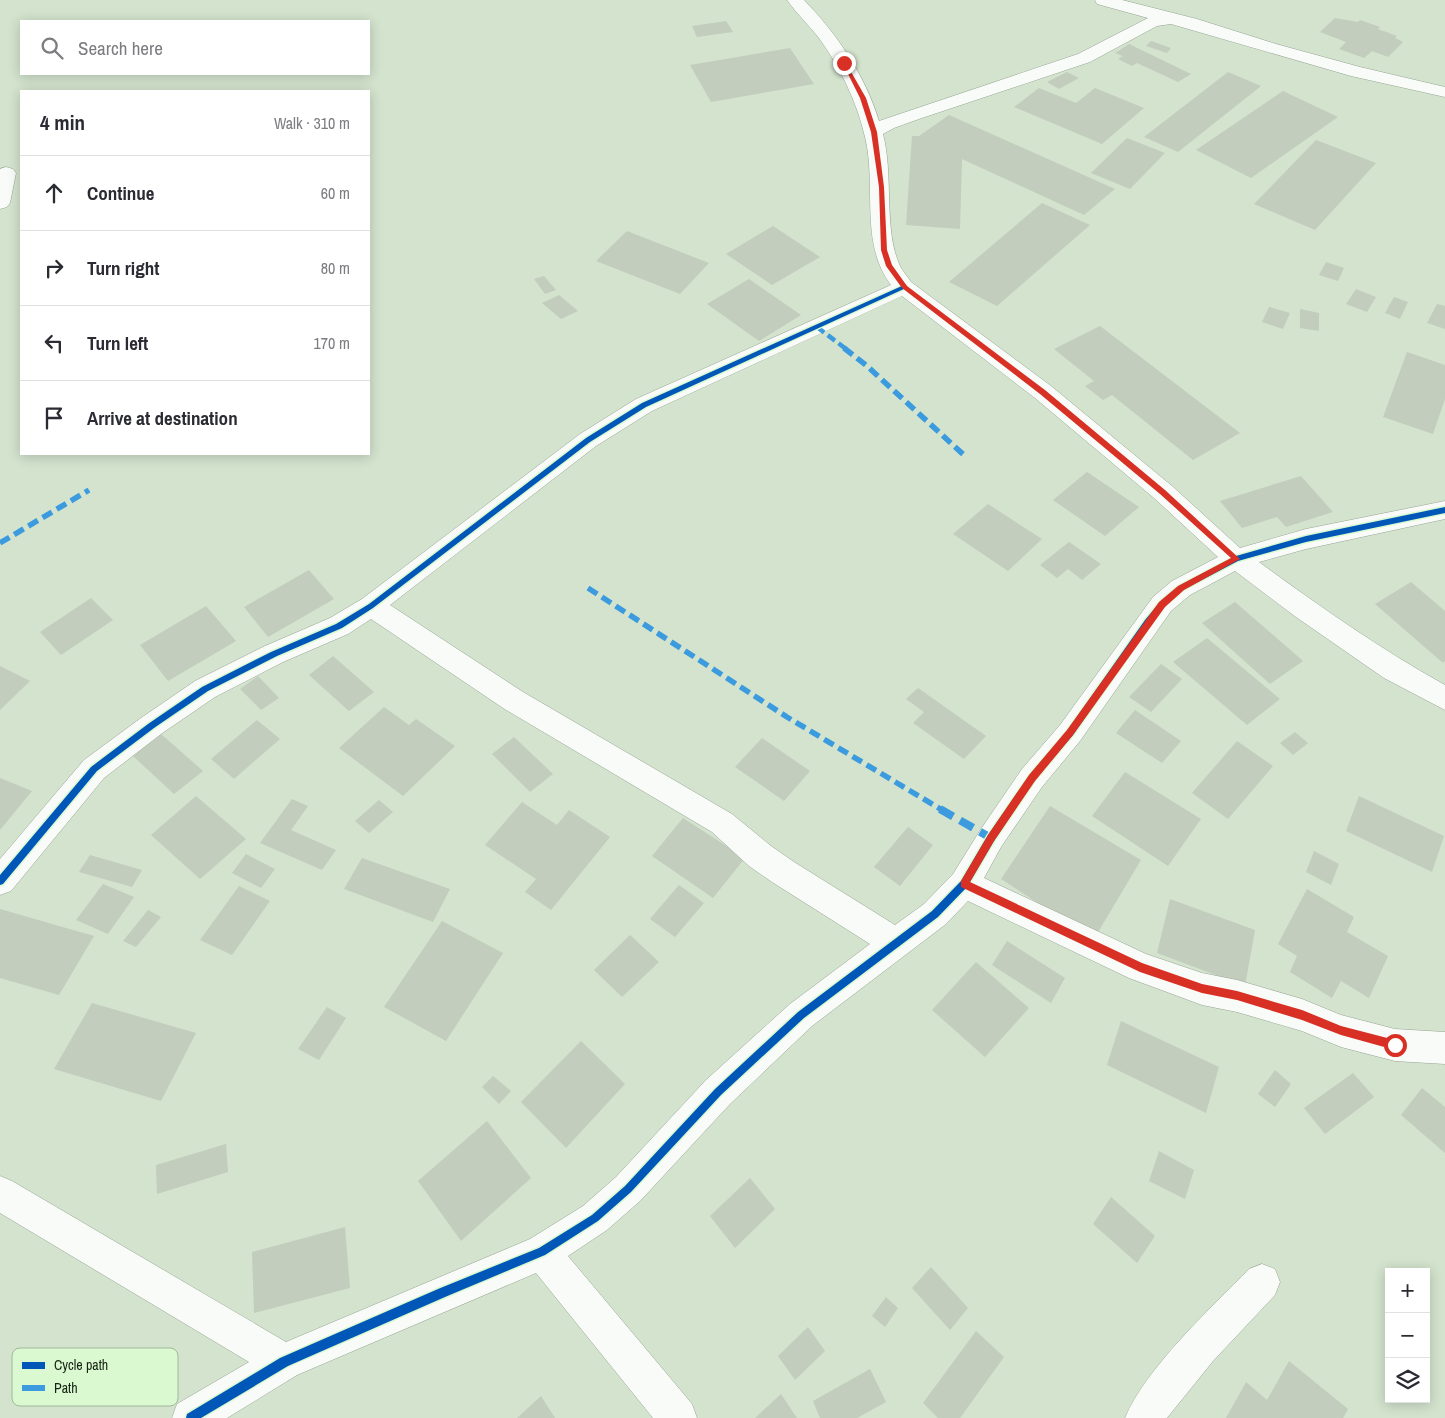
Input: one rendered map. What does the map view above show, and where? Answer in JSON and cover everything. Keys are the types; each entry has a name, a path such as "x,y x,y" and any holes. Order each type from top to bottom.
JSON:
{"street":[{"path":"795,0 822,32 844,63 863,98 874,132 882,187 884,250 889,266 904,287 1043,392 1162,492 1236,559 1304,610 1394,670 1445,698"},
{"path":"1103,0 1171,19 1191,22 1270,48 1357,72 1445,92"},
{"path":"874,132 887,124 912,115 1084,58 1152,22 1171,19"},
{"path":"0,203 6,173"},
{"path":"0,881 94,769 151,726 205,689 274,654 339,626 371,606 588,440 644,405 904,287"},
{"path":"191,1418 284,1362 434,1296 542,1252 595,1218 628,1189 718,1092 794,1021 935,914 964,884 991,838 1032,778 1070,733 1162,604 1181,588 1236,559 1306,539 1445,510"},
{"path":"371,606 513,700 722,823 760,856 782,872 896,943"},
{"path":"964,884 1140,967 1202,988 1302,1015 1341,1030 1395,1045 1445,1048"},
{"path":"0,1193 284,1362"},
{"path":"542,1252 678,1418"},
{"path":"1144,1418 1161,1393 1200,1347 1262,1282"}],"building":[{"path":"1335,18 1358,22 1360,20 1380,27 1378,29 1397,36 1395,38 1403,42 1388,57 1372,51 1364,58 1339,49 1346,42 1320,32"},
{"path":"726,21 733,32 697,37 692,26"},
{"path":"1151,41 1171,48 1167,53 1146,46"},
{"path":"1129,44 1191,74 1178,82 1137,63 1132,66 1118,59 1123,56 1115,53"},
{"path":"790,48 814,84 711,102 690,65"},
{"path":"1067,72 1079,78 1059,89 1047,82"},
{"path":"1228,72 1261,86 1178,152 1144,137"},
{"path":"1039,88 1076,103 1095,88 1144,108 1102,144 1014,107"},
{"path":"1283,91 1338,117 1251,178 1196,150"},
{"path":"949,115 1115,189 1084,215 962,159 960,229 906,225 912,136 919,136"},
{"path":"1127,138 1165,153 1130,189 1091,173"},
{"path":"1316,140 1376,163 1315,230 1254,204"},
{"path":"1042,203 1090,225 997,306 949,282"},
{"path":"773,226 820,257 772,285 726,254"},
{"path":"627,231 709,263 680,294 596,261"},
{"path":"1326,262 1344,268 1338,281 1319,275"},
{"path":"544,276 556,290 545,294 534,279"},
{"path":"749,279 801,315 759,341 707,304"},
{"path":"1356,289 1376,297 1367,312 1346,304"},
{"path":"559,295 578,311 561,319 542,303"},
{"path":"1394,297 1408,302 1400,319 1385,313"},
{"path":"1437,304 1445,306 1445,329 1427,323"},
{"path":"1269,307 1290,313 1283,329 1262,322"},
{"path":"1300,309 1319,313 1319,331 1300,328"},
{"path":"1100,326 1240,433 1193,460 1112,395 1103,400 1085,386 1094,381 1054,349"},
{"path":"1407,352 1445,365 1445,399 1433,434 1383,417"},
{"path":"1087,472 1139,507 1105,536 1053,500"},
{"path":"1301,476 1333,512 1286,527 1277,517 1242,528 1220,501"},
{"path":"988,504 1042,539 1008,571 953,534"},
{"path":"1069,542 1101,564 1082,580 1068,569 1057,578 1040,565"},
{"path":"309,570 334,599 268,637 244,607"},
{"path":"1411,582 1445,611 1445,661 1443,663 1375,604"},
{"path":"91,598 113,620 61,655 40,632"},
{"path":"1235,602 1303,661 1270,684 1202,623"},
{"path":"206,606 236,641 168,681 140,645"},
{"path":"1207,638 1280,699 1247,725 1173,662"},
{"path":"333,656 374,692 349,711 309,675"},
{"path":"1161,664 1182,679 1151,712 1129,697"},
{"path":"0,666 30,681 0,710"},
{"path":"258,676 279,698 261,710 240,689"},
{"path":"918,688 986,736 964,759 913,723 924,712 906,699"},
{"path":"384,707 409,725 416,719 455,746 403,796 339,748"},
{"path":"1135,710 1181,741 1162,763 1116,733"},
{"path":"257,720 280,739 234,779 211,759"},
{"path":"1295,732 1308,743 1293,755 1280,743"},
{"path":"161,734 203,771 174,794 133,756"},
{"path":"514,737 553,774 530,792 492,754"},
{"path":"762,738 810,771 784,801 735,767"},
{"path":"1237,741 1273,766 1228,819 1192,793"},
{"path":"1125,772 1201,819 1168,866 1092,816"},
{"path":"0,778 32,791 0,830"},
{"path":"196,796 246,839 200,879 151,835"},
{"path":"1359,796 1444,836 1432,872 1346,831"},
{"path":"292,799 308,806 291,830 336,850 322,870 260,843"},
{"path":"379,800 393,812 369,833 355,821"},
{"path":"522,802 557,825 569,810 610,837 551,910 525,892 536,879 485,845"},
{"path":"1050,806 1141,860 1094,939 1001,879"},
{"path":"683,818 745,858 713,898 652,856"},
{"path":"908,827 933,845 900,886 874,867"},
{"path":"1314,851 1339,864 1331,885 1306,872"},
{"path":"246,854 275,869 261,888 232,873"},
{"path":"90,855 142,870 132,887 79,872"},
{"path":"362,858 450,889 433,922 344,889"},
{"path":"103,884 134,897 108,934 76,920"},
{"path":"679,885 704,903 675,937 650,919"},
{"path":"239,886 270,901 232,955 200,940"},
{"path":"1307,889 1354,917 1347,932 1388,956 1369,998 1341,981 1332,998 1290,972 1297,956 1278,944"},
{"path":"1170,899 1255,930 1245,986 1157,953"},
{"path":"0,909 94,936 59,995 0,978"},
{"path":"148,910 161,917 136,947 123,941"},
{"path":"442,921 503,953 446,1041 384,1007"},
{"path":"630,935 659,962 622,997 594,970"},
{"path":"1007,941 1065,978 1051,1003 992,965"},
{"path":"976,962 1029,1008 985,1057 932,1010"},
{"path":"92,1003 196,1033 161,1101 54,1069"},
{"path":"327,1007 346,1018 319,1060 298,1049"},
{"path":"1121,1021 1219,1067 1206,1113 1107,1065"},
{"path":"581,1041 625,1084 566,1148 521,1102"},
{"path":"1275,1070 1291,1084 1275,1107 1258,1094"},
{"path":"1353,1073 1374,1097 1325,1134 1304,1108"},
{"path":"493,1076 511,1091 499,1104 482,1087"},
{"path":"1422,1088 1445,1107 1445,1153 1401,1115"},
{"path":"487,1121 531,1178 461,1241 418,1181"},
{"path":"226,1144 228,1172 157,1194 156,1165"},
{"path":"1159,1151 1194,1170 1185,1199 1149,1181"},
{"path":"750,1178 775,1209 735,1248 710,1216"},
{"path":"1111,1197 1155,1236 1137,1263 1093,1224"},
{"path":"345,1227 350,1288 254,1313 252,1252"},
{"path":"931,1267 968,1308 950,1330 912,1288"},
{"path":"886,1297 898,1308 885,1327 872,1316"},
{"path":"808,1327 825,1351 795,1380 778,1356"},
{"path":"976,1331 1004,1357 960,1418 938,1418 923,1403"},
{"path":"1289,1361 1348,1409 1343,1418 1226,1418 1246,1382 1267,1400"},
{"path":"870,1369 886,1402 857,1418 820,1418 813,1401"},
{"path":"781,1394 797,1418 755,1418"},
{"path":"541,1396 555,1418 517,1418"}],"marked path":[{"path":"817,327 867,366 965,456"},
{"path":"0,543 89,490"},
{"path":"588,588 787,717 991,838"}],"cycle path":[{"path":"0,881 94,769 151,726 205,689 274,654 339,626 371,606 588,440 644,405 904,287"},
{"path":"191,1418 284,1362 442,1293 542,1252 595,1218 628,1189 718,1092 801,1015 935,914 964,884 991,838 1032,778 1070,733 1162,604 1181,588 1236,559 1306,539 1445,510"}],"route":[{"path":"844,63 863,98 874,132 882,187 884,250 889,266 904,287 1043,392 1162,492 1236,559 1181,588 1162,604 1070,733 1032,778 991,838 964,884 1140,967 1202,988 1302,1015 1341,1030 1395,1045"}]}
